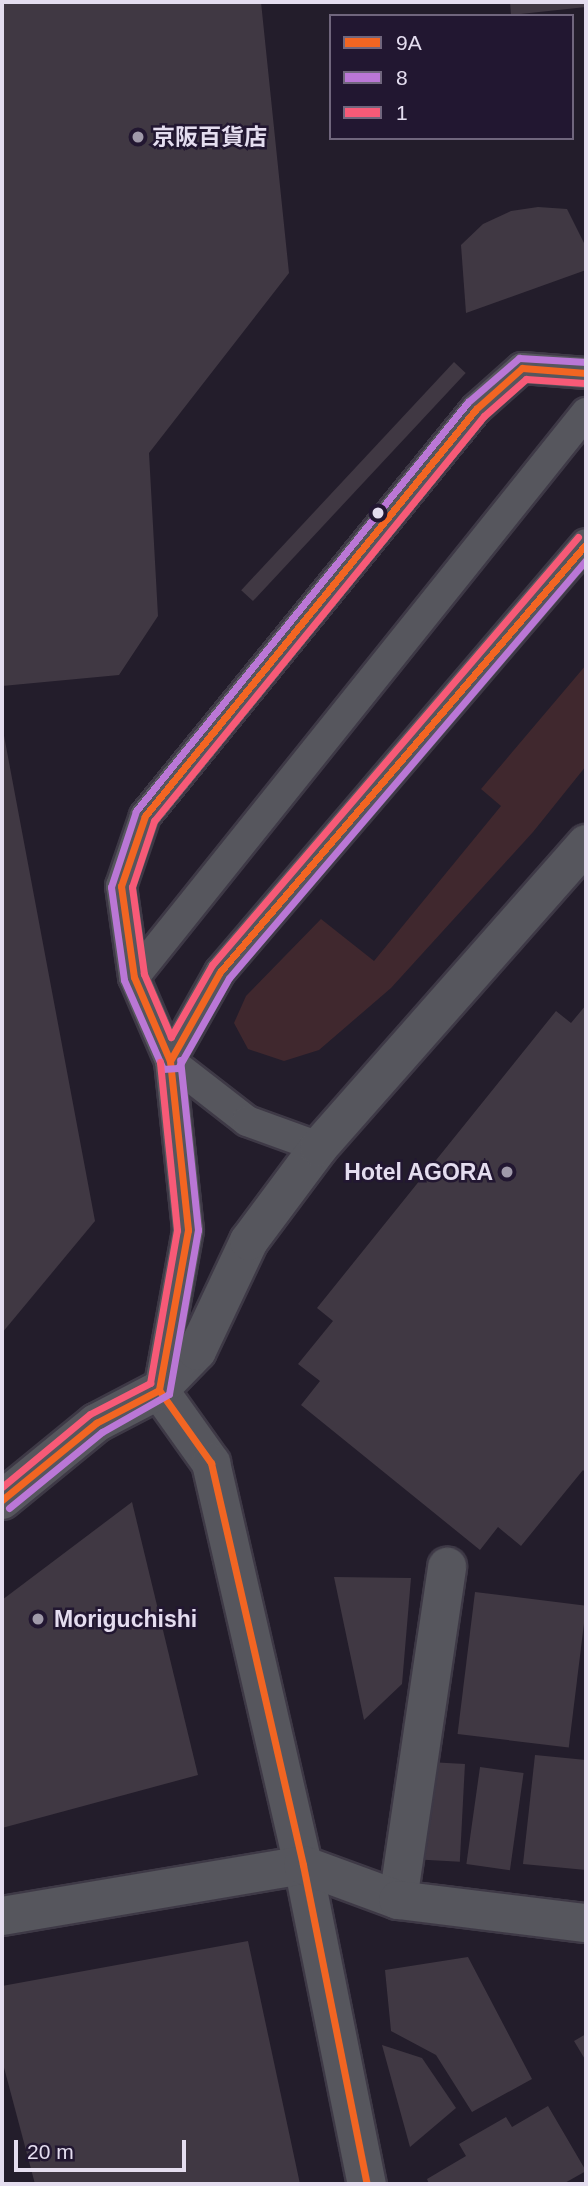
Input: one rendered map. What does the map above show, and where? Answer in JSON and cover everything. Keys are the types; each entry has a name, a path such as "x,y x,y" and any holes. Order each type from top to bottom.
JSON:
{"street":[{"path":"2,1500 96,1423 159,1390 197,1351 249,1241 319,1147 586,844"},
{"path":"159,1390 211,1463 303,1864 367,2184"},
{"path":"398,1900 447,1567"},
{"path":"2,1916 303,1864 398,1900 586,1923"}],"lane":[{"path":"159,1390 188,1230 170,1061 134,977 121,886 145,816 476,408 522,368 586,373"},
{"path":"134,977 586,412"},
{"path":"170,1061 220,972 586,544"},
{"path":"170,1061 247,1121 319,1147"}],"shaded area":[{"path":"586,665 586,766 533,832 391,988 319,1050 284,1061 248,1049 234,1023 246,996 321,919 374,961 501,806 481,789"}],"building":[{"name":"京阪百貨店","path":"2,2 261,2 289,273 149,453 158,616 119,675 2,686"},
{"path":"510,2 586,2 586,7 511,14"},
{"path":"538,207 567,209 586,247 586,270 466,313 461,245 483,224 511,211"},
{"path":"454,362 466,373 253,601 241,590"},
{"path":"2,725 95,1221 2,1333"},
{"name":"Hotel AGORA","path":"586,1005 586,1473 583,1470 521,1546 498,1527 480,1550 301,1405 320,1381 298,1364 333,1321 317,1308 556,1011 571,1023"},
{"path":"132,1502 198,1775 2,1828 2,1600"},
{"path":"334,1577 411,1578 402,1684 364,1720"},
{"path":"475,1592 586,1606 569,1748 458,1734"},
{"path":"535,1755 586,1760 586,1870 523,1864"},
{"path":"429,1762 465,1764 460,1862 424,1860"},
{"path":"480,1767 524,1773 510,1870 466,1864"},
{"path":"248,1941 300,2184 35,2184 2,2060 2,1986"},
{"path":"468,1957 532,2079 472,2112 436,2055 391,2031 385,1970"},
{"path":"586,2034 586,2061 574,2041"},
{"path":"382,2045 422,2058 456,2108 410,2147"},
{"path":"548,2106 586,2171 563,2184 429,2184 427,2179 466,2156 459,2144 506,2117 512,2127"}],"transit line":[{"name":"8","path":"586,362 519,358 468,402 136,811 111,887 124,980 163,1069 178,1068 229,978 586,560"},
{"name":"9A","path":"586,373 522,368 476,409 145,816 121,886 134,977 170,1061 220,972 586,544"},
{"name":"1","path":"578,537 212,965 171,1037 144,974 132,887 154,821 484,416 526,379 585,383"},
{"name":"8","path":"9,1508 102,1432 169,1394 198,1230 180,1060"},
{"name":"9A","path":"170,1061 188,1230 159,1390 211,1463 303,1865 367,2184"},
{"name":"1","path":"2,1487 90,1414 150,1383 177,1230 160,1062"},
{"name":"9A","path":"2,1500 96,1423 159,1390"}],"place":[{"name":"京阪百貨店","path":"138,137"},
{"name":"Hotel AGORA","path":"507,1172"},
{"name":"Moriguchishi","path":"38,1619"}]}
